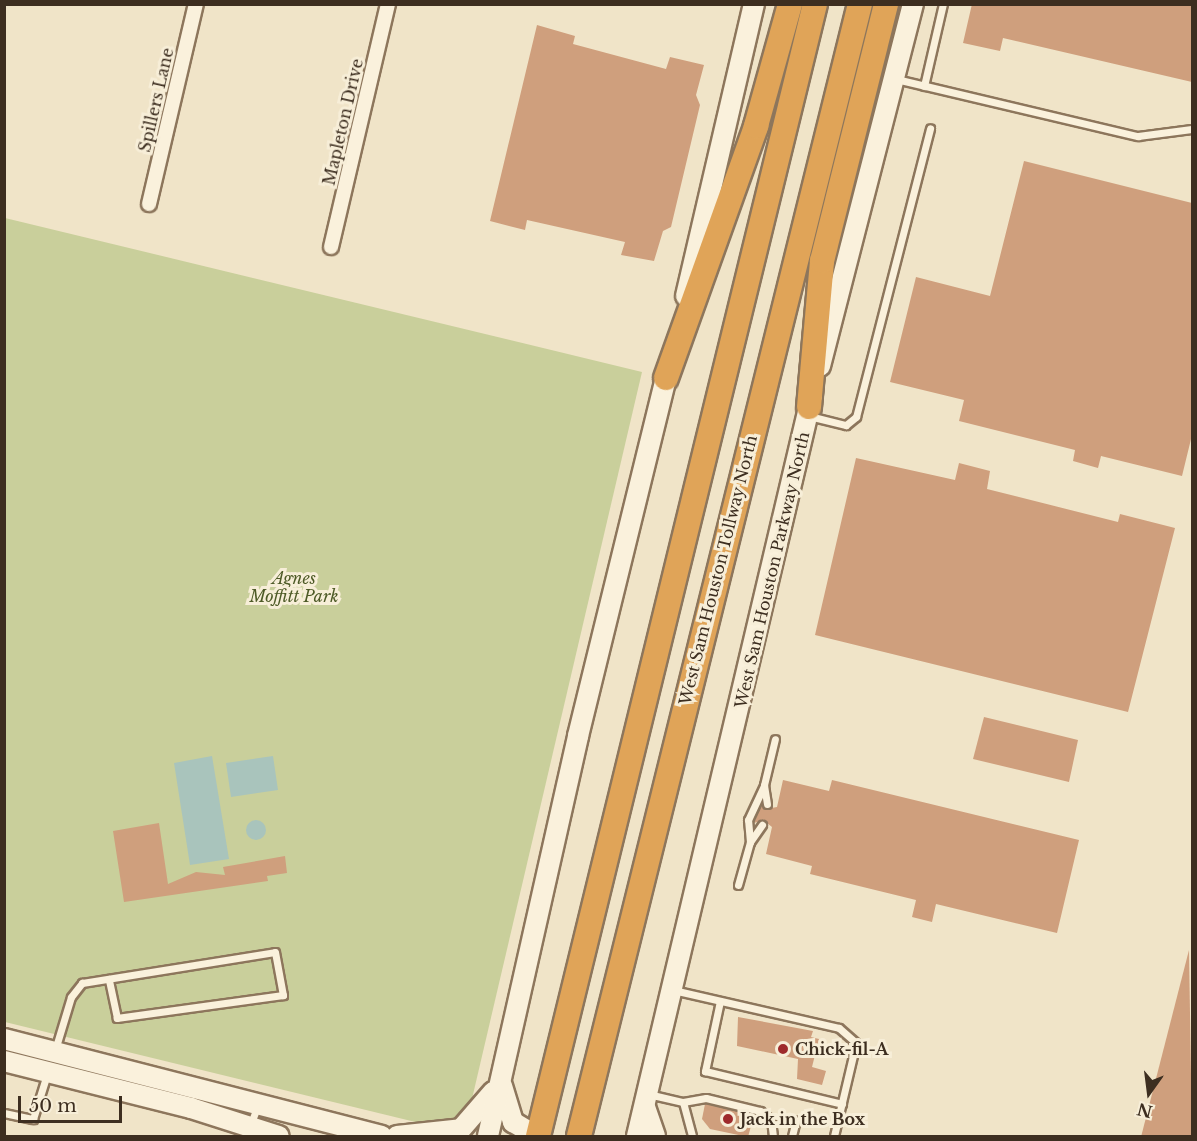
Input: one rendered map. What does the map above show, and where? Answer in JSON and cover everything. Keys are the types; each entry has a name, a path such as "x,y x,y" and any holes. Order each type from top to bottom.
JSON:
{"highway":[{"path":"666,378 752,137 790,4"},
{"path":"537,1137 814,4"},
{"name":"West Sam Houston Tollway North","path":"582,1126 860,4"},
{"path":"808,411 822,261 886,4"}],"main road":[{"path":"488,1137 578,736 666,378 754,4"},
{"name":"West Sam Houston Parkway North","path":"638,1137 671,990 759,637 808,411 896,79 913,4"},
{"path":"4,1039 382,1137"},
{"path":"4,1061 248,1131 279,1137"},
{"path":"397,1137 461,1129 478,1116 501,1080"},
{"path":"501,1080 513,1122 537,1137"},
{"path":"624,1137 646,1100"},
{"path":"646,1100 655,1137"}],"street":[{"name":"Spillers Lane","path":"149,204 196,4"},
{"name":"Mapleton Drive","path":"331,247 388,4"}],"lane":[{"path":"924,86 943,4"},
{"path":"896,79 1138,136 1192,129"},
{"path":"808,411 846,425 856,417 930,128"},
{"path":"750,842 748,820 764,785 775,739"},
{"path":"764,785 767,804"},
{"path":"738,885 750,842 762,825"},
{"path":"4,1113 33,1119 71,997 82,983 275,952 284,995 117,1018 109,980"},
{"path":"671,990 838,1028 856,1043 834,1137"},
{"path":"720,1001 705,1071 842,1104"},
{"path":"646,1100 683,1102 706,1098 760,1111 771,1120 773,1137"},
{"path":"683,1102 693,1137"},
{"path":"248,1131 258,1104"},
{"path":"792,1137 796,1120"}],"green space":[{"name":"Agnes Moffitt Park","path":"5,218 642,372 468,1116 440,1128 5,1022"}],"water":[{"path":"212,756 229,859 190,865 174,763"},
{"path":"273,756 278,790 231,797 226,763"},
{"path":"256,820 263,823 266,830 263,837 256,840 249,837 246,830 249,823"}],"building":[{"path":"972,4 1192,4 1192,82 1003,38 1000,51 963,43"},
{"path":"537,25 575,36 573,44 666,69 670,57 704,65 696,95 700,105 671,227 663,231 654,261 621,255 625,242 527,220 525,230 490,221"},
{"path":"1024,161 1192,203 1192,435 1182,476 1101,456 1098,468 1073,461 1075,450 959,421 964,400 890,382 916,277 990,296"},
{"path":"856,458 955,480 959,463 990,471 987,489 1118,522 1120,514 1175,528 1128,712 815,635"},
{"path":"984,717 1078,740 1069,782 973,759"},
{"path":"783,780 829,791 832,780 1079,840 1057,933 936,904 932,922 912,917 916,900 810,874 812,866 766,854 772,827 763,820 754,823 761,804 766,809 777,807"},
{"path":"159,823 168,884 196,872 225,875 223,867 285,856 287,873 267,876 268,881 124,902 113,831"},
{"path":"1189,950 1192,1137 1141,1137"},
{"name":"Chick-fil-A","path":"738,1017 813,1031 811,1037 819,1039 812,1067 826,1071 822,1085 797,1079 798,1059 737,1046"},
{"name":"Jack in the Box","path":"705,1104 754,1115 748,1137 710,1129 702,1119"}],"place":[{"name":"Chick-fil-A","path":"783,1049"},
{"name":"Jack in the Box","path":"728,1119"}]}
